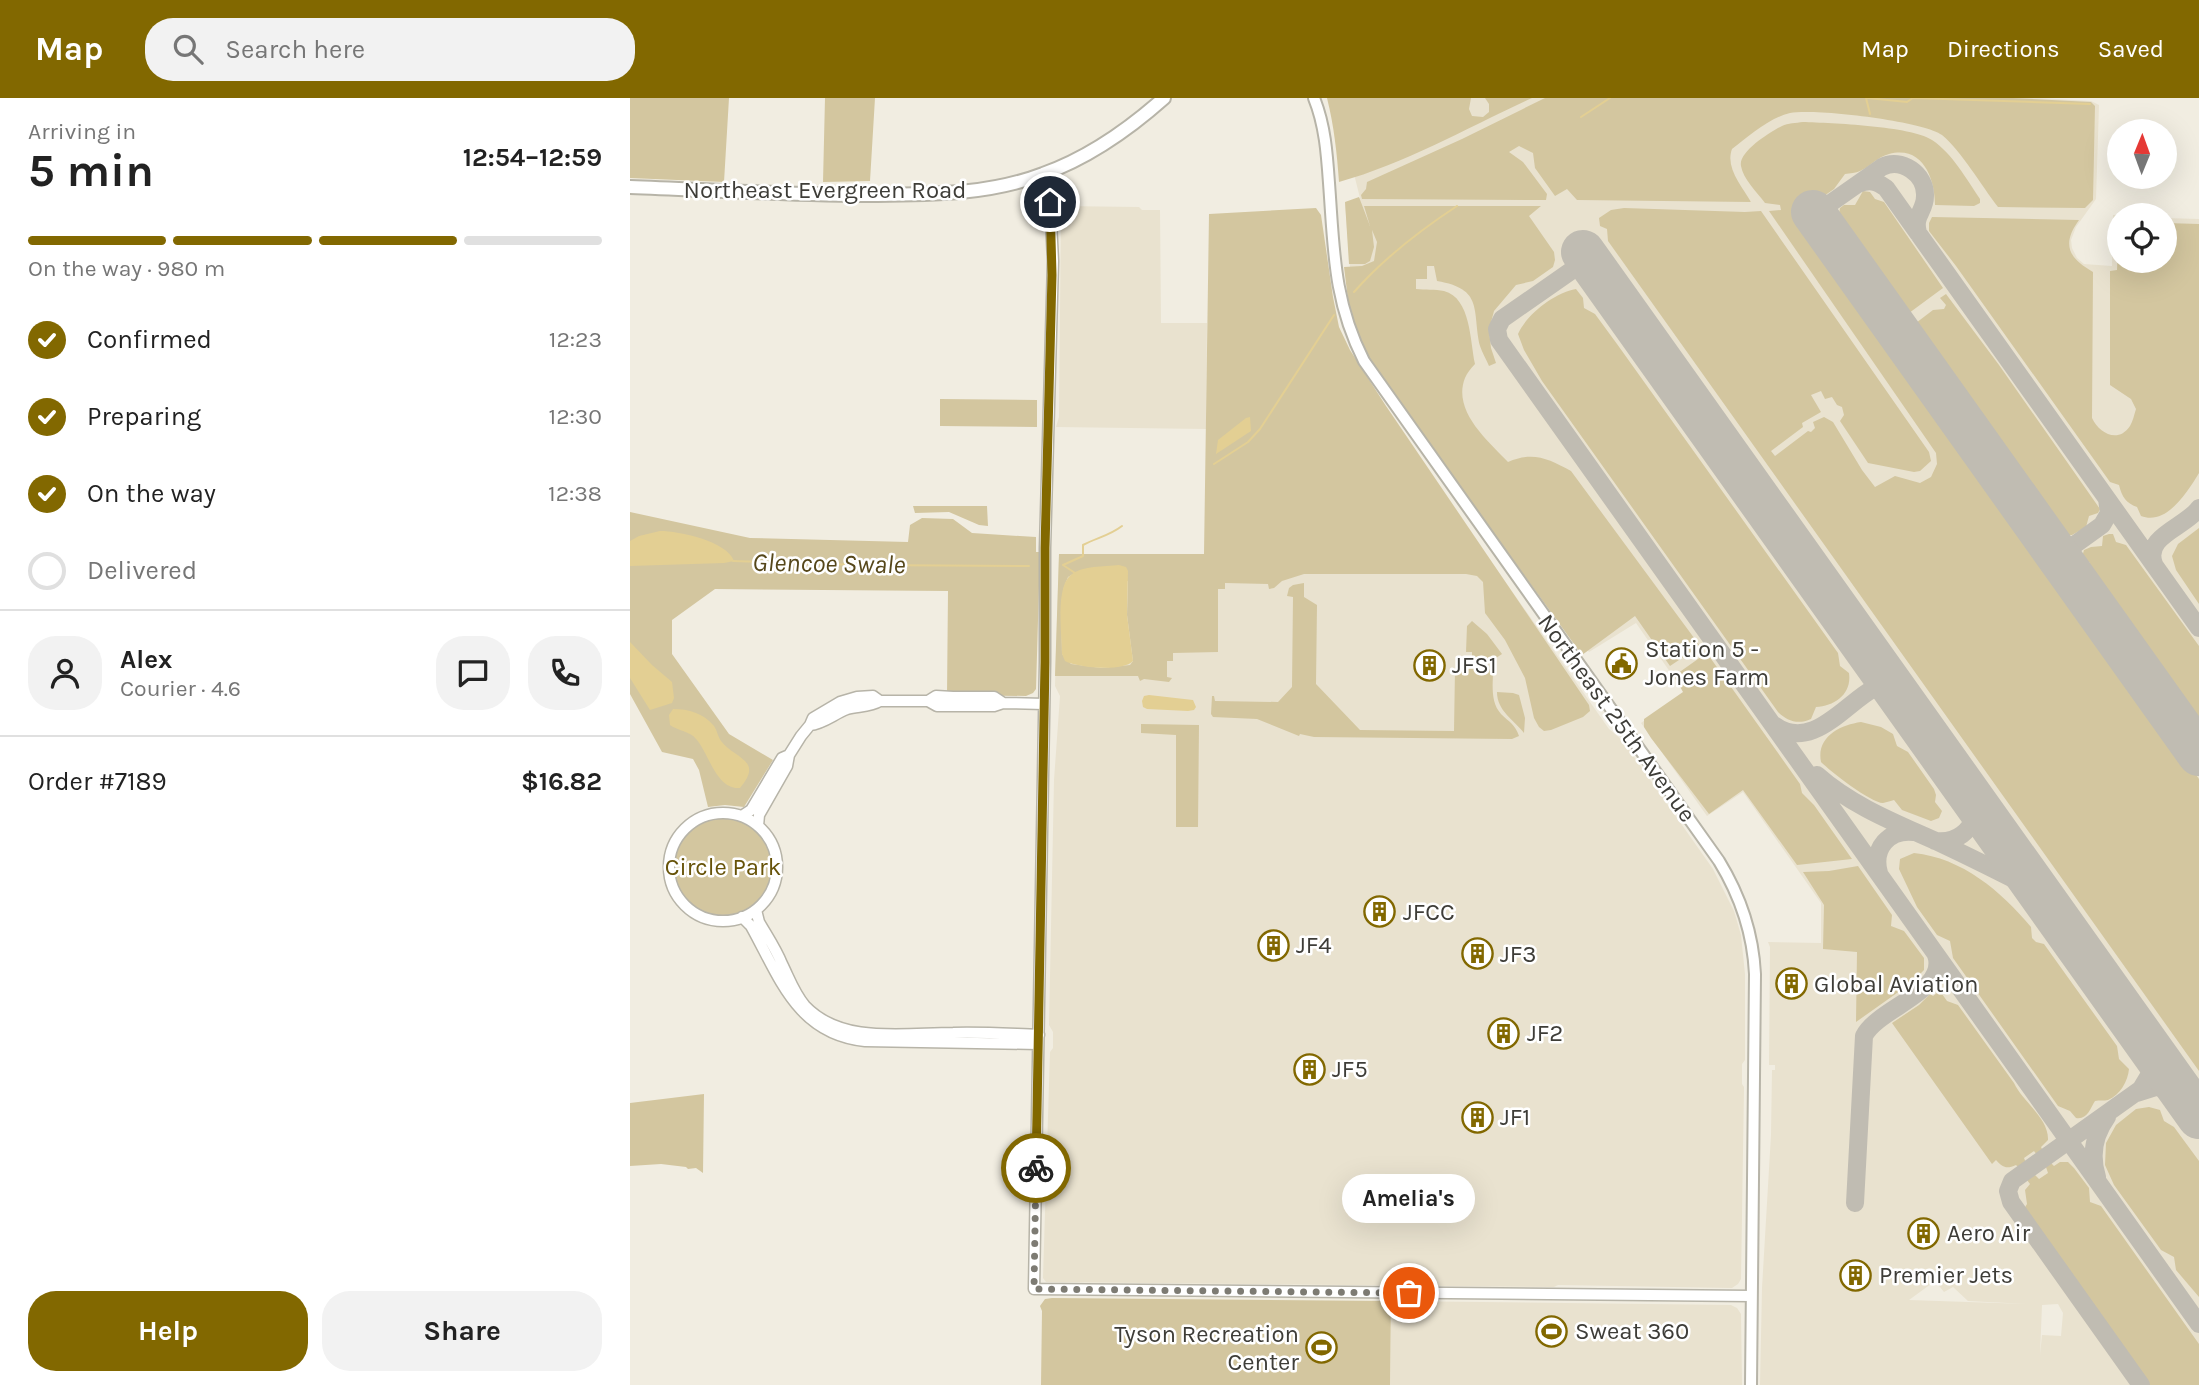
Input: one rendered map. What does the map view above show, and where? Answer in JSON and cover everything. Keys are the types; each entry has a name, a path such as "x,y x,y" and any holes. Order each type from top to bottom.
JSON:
{"main road":[{"name":"Northeast Evergreen Road","path":"630,187 746,193 947,195 990,189 1042,175 1071,162 1114,138 1164,98"},
{"name":"Northeast 25th Avenue","path":"1314,98 1327,150 1340,298 1348,325 1364,361 1720,861 1742,906 1753,948 1755,974 1751,1385"}],"street":[{"path":"1042,175 1048,189 1051,212 1053,261 1045,537 1045,704 1034,1289 1751,1296"},
{"path":"758,825 759,815 788,766 789,755 813,718 821,711 849,699 873,696 880,701 928,701 937,706 1045,704"},
{"path":"742,816 751,810 782,758 789,755"},
{"path":"719,813 742,816 758,825 767,835 777,859 772,890 765,901 742,918 717,921 693,912 683,904 671,882 668,864 678,836 696,820 719,813"},
{"path":"756,910 759,922 796,992 812,1012 834,1026 880,1034 973,1033 1039,1040"},
{"path":"742,918 751,926 800,1010 812,1021 847,1038 864,1041 1039,1040"}],"shaded area":[{"path":"1335,98 2038,98 2091,101 2099,105 2096,199 2076,227 2071,240 2077,258 2084,264 2107,266 2107,273 2177,273 2177,218 2199,219 2199,1385 1760,1385 1772,1070 1775,1070 1775,1065 1769,1065 1768,942 1821,943 1821,903 1743,792 1707,816 1641,723 1684,692 1636,623 1589,652 1407,395 1350,267 1345,203 1360,198","holes":["1935,1281 1944,1292 1953,1287 1968,1301 2027,1304 1909,1300","2058,1304 2063,1313 2061,1336 2042,1335 2040,1355 2042,1305"]},
{"path":"1061,206 1139,207 1142,210 1160,210 1161,323 1207,323 1206,429 1056,427 1059,417"},
{"path":"1250,417 1251,431 1216,454 1218,440"},
{"path":"660,531 702,538 722,548 734,561 630,566 630,541"},
{"path":"1059,554 1490,560 1609,729 1622,740 1713,869 1734,911 1741,935 1745,974 1741,1279 1738,1284 1732,1288 1046,1282 1043,1278 1050,1052 1053,1048 1053,1032 1049,1025 1054,780 1060,696 1055,686"},
{"path":"1119,565 1126,567 1128,571 1127,615 1133,661 1120,667 1100,668 1065,661 1062,654 1060,612 1066,581 1081,569"},
{"path":"630,642 672,682 672,703 650,710 630,678"},
{"path":"1144,696 1193,700 1196,707 1188,711 1147,709 1143,707 1142,701"},
{"path":"673,709 690,711 705,718 714,726 721,741 745,761 749,771 740,788 732,787 719,777 693,736 670,725 669,715"},
{"path":"1391,1301 1731,1305 1741,1314 1742,1385 1390,1385"}],"green space":[{"path":"630,98 729,98 724,182 630,178"},
{"path":"825,98 875,98 870,181 823,182"},
{"path":"1327,98 1471,98 1469,109 1472,116 1483,117 1489,112 1489,104 1485,98 1532,98 1413,155 1339,182"},
{"path":"1545,98 2013,98 2091,102 2095,106 2093,200 2085,208 1998,207 1964,159 1942,135 1914,125 1821,112 1790,113 1774,119 1732,149 1730,156 1733,170 1751,202 1577,200 1567,189 1555,196 1535,168 1533,153 1519,146 1509,152 1523,162 1547,194 1546,200 1362,199 1367,182"},
{"path":"1803,122 1870,126 1922,135 1946,152 1980,199 1980,203 1974,206 1935,205 1933,185 1925,166 1911,155 1901,153 1885,155 1860,171 1845,174 1834,189 1798,214 2199,779 2199,1071 1608,241 1607,229 1600,226 1599,218 1611,210 1624,208 1761,211 1929,452 1931,461 1920,471 1914,472 1868,463 1840,421 1844,415 1842,407 1837,405 1832,397 1825,399 1821,391 1811,395 1821,412 1802,423 1803,427 1771,451 1775,456 1808,431 1811,432 1815,428 1813,422 1824,417 1833,422 1875,487 1895,476 1920,483 1931,477 1937,464 1936,453 1769,211 1781,210 1780,205 1765,203 1742,171 1741,161 1744,155 1756,143 1782,126"},
{"path":"1863,191 1870,192 1875,199 1884,202 1943,288 1905,316 1845,232 1845,220 1839,214 1840,208 1844,205 1855,205"},
{"path":"1359,197 1370,226 1364,206 1541,206 1529,216 1554,252 1553,267 1533,281 1516,285 1494,311 1489,330 1496,363 1489,366 1481,348 1473,303 1462,289 1437,281 1434,266 1427,266 1427,279 1416,279 1416,289 1444,291 1460,302 1468,322 1475,364 1465,378 1463,402 1482,435 1508,462 1525,457 1541,458 1571,471 1700,646 1670,666 1635,616 1582,655 1379,375 1360,343 1349,308 1344,267 1362,266 1374,261 1377,242 1372,230 1374,247 1370,261 1365,264 1349,264 1345,202"},
{"path":"1316,208 1321,215 1339,327 1350,350 1589,705 1590,711 1583,717 1551,730 1544,731 1539,727 1534,718 1525,678 1505,640 1485,613 1483,582 1477,576 1466,574 1304,574 1282,581 1269,589 1268,584 1225,583 1225,589 1218,589 1218,652 1173,653 1173,661 1167,661 1167,677 1172,678 1169,682 1144,679 1140,681 1138,676 1055,676 1059,554 1204,554 1209,214","holes":["1075,573 1128,581 1127,615 1133,661 1130,665 1101,668 1071,664 1062,654 1061,604 1068,577"]},
{"path":"1932,217 2079,220 2069,244 2073,256 2093,272 2092,418 2104,432 2115,435 2130,426 2136,409 2131,399 2110,385 2110,273 2177,273 2177,223 2199,224 2199,473 2183,497 2168,512 2151,518 2141,516 2137,507 2125,499 2119,485 2110,482 1929,231"},
{"path":"1576,289 1583,298 1584,308 1595,314 1617,344 1838,653 1840,666 1849,673 1848,687 1841,698 1816,707 1811,719 1793,721 1778,712 1542,381 1524,350 1518,334 1522,326 1550,300"},
{"path":"1946,294 2100,509 2098,513 2089,516 2086,527 2072,535 2068,535 2061,524 2051,521 1912,326 1933,310 1944,309 1946,305 1940,298"},
{"path":"940,399 1037,400 1037,427 940,426"},
{"path":"913,506 987,506 988,526 949,512 915,513"},
{"path":"630,512 750,538 908,542 910,525 922,518 953,519 972,533 1036,537 1036,552 1040,552 1036,689 1026,696 947,695 948,591 715,589 672,620 672,654 729,734 773,760 744,807 708,807 699,770 693,759 662,752 630,694"},
{"path":"2199,528 2199,604 2176,570 2172,556 2178,544"},
{"path":"2113,534 2116,542 2126,545 2199,646 2199,728 2088,571 2090,563 2082,557 2084,550 2102,546 2103,536"},
{"path":"1304,583 1304,597 1317,605 1316,684 1360,730 1454,731 1455,669 1493,669 1495,704 1519,736 1512,739 1314,737 1299,736 1257,719 1213,717 1212,696 1215,701 1278,702 1292,687 1293,597 1287,596 1289,588"},
{"path":"1472,621 1487,634 1502,654 1490,662 1472,663 1472,652 1466,652 1467,626"},
{"path":"1705,654 1800,784 1802,793 1814,805 1852,859 1797,865 1743,790 1709,814 1651,738 1644,727 1644,719 1683,692 1674,676"},
{"path":"1497,692 1519,695 1525,718 1524,733 1503,710"},
{"path":"1861,722 1881,727 1893,734 1897,746 1908,752 1934,789 1935,802 1942,811 1939,818 1931,821 1902,810 1894,800 1877,802 1821,762 1822,746 1831,734 1845,726"},
{"path":"1141,724 1199,725 1198,827 1176,827 1176,735 1141,733"},
{"name":"Circle Park","path":"723,816 742,820 759,831 770,848 774,867 770,886 759,903 742,914 723,918 704,914 687,903 676,886 672,867 676,848 687,831 704,820"},
{"path":"1914,853 1948,862 1979,878 2007,901 2031,927 2032,938 2044,944 2117,1046 2119,1059 2129,1069 2125,1083 2116,1095 2108,1100 2095,1101 2088,1113 2080,1118 2058,1106 1953,958 1950,941 1937,935 1917,907 1899,869 1900,859"},
{"path":"1858,866 1892,915 1891,926 1904,931 1924,958 1924,970 1911,983 1856,1022 1857,952 1823,949 1824,905 1803,872"},
{"path":"1937,993 1958,1005 2044,1124 2048,1140 2041,1147 2043,1151 2037,1155 2034,1151 2024,1158 2026,1163 2019,1168 2016,1165 2005,1167 1996,1160 1992,1164 1892,1023 1930,994 1933,996"},
{"path":"704,1094 703,1173 696,1168 661,1164 630,1166 630,1103"},
{"path":"2149,1107 2160,1110 2164,1121 2174,1127 2199,1161 2199,1297 2176,1270 2174,1257 2161,1250 2114,1185 2105,1165 2106,1143 2116,1125 2136,1109"},
{"path":"2068,1162 2074,1168 2089,1188 2090,1202 2101,1206 2199,1344 2199,1385 2148,1385 2024,1209 2027,1204 2025,1190 2030,1184 2027,1180 2035,1175 2039,1179 2048,1173 2046,1167"},
{"path":"1045,1299 1391,1301 1390,1385 1041,1385 1040,1306"}],"waterway":[{"name":"Glencoe Swale","path":"1581,117 1610,98"},
{"name":"Glencoe Swale","path":"1866,98 1870,114"},
{"path":"1868,98 1907,102 1913,98 2090,104"},
{"name":"Glencoe Swale","path":"1354,292 1402,246 1457,206"},
{"name":"Glencoe Swale","path":"1214,464 1248,442 1260,429 1334,315"},
{"name":"Glencoe Swale","path":"1063,565 1083,556 1083,545 1122,526"},
{"name":"Glencoe Swale","path":"733,561 1029,566"},
{"path":"1063,565 1075,573"}],"taxiway":[{"path":"1815,214 1882,167 1897,164 1917,175 1924,188 1924,201 1917,222 1918,233"},
{"path":"1858,184 1873,182 1886,188 2199,628"},
{"path":"1588,259 1502,319 1497,329 1499,340 2199,1324"},
{"path":"2059,556 2102,525 2109,513 2107,499"},
{"path":"2154,564 2152,554 2160,539 2199,508"},
{"path":"1774,725 1788,732 1815,730 1876,687 1886,686 1896,692"},
{"path":"1817,775 1845,796 1875,813 2039,892"},
{"path":"1935,841 1957,838 1968,829 1981,811"},
{"path":"1879,873 1878,856 1884,842 1897,834 1914,832"},
{"path":"1855,1203 1864,1036 1872,1026 1923,989 1932,979 1937,968 1936,955"},
{"path":"2141,1385 2011,1202 2008,1191 2012,1181 2141,1089 2150,1074 2152,1051"},
{"path":"2137,1093 2156,1087 2181,1092"},
{"path":"2097,1177 2094,1146 2107,1117"}],"runway":[{"path":"1813,212 2199,754"},
{"path":"1583,252 2199,1117"}],"way so far":[{"path":"1036,1168 1034,1289 1409,1293"}],"place":[{"name":"Station 5 - Jones Farm","path":"1622,663"},
{"name":"JFS1","path":"1429,665"},
{"name":"JFCC","path":"1380,912"},
{"name":"JF4","path":"1273,945"},
{"name":"JF3","path":"1477,954"},
{"name":"Global Aviation","path":"1791,984"},
{"name":"JF2","path":"1504,1033"},
{"name":"JF5","path":"1309,1069"},
{"name":"JF1","path":"1477,1117"},
{"name":"Aero Air","path":"1924,1233"},
{"name":"Premier Jets","path":"1856,1275"},
{"name":"Amelia's","path":"1409,1293"},
{"name":"Sweat 360","path":"1552,1331"},
{"name":"Tyson Recreation Center","path":"1322,1348"}],"route":[{"path":"1036,1168 1045,548 1052,275 1050,202"}]}
